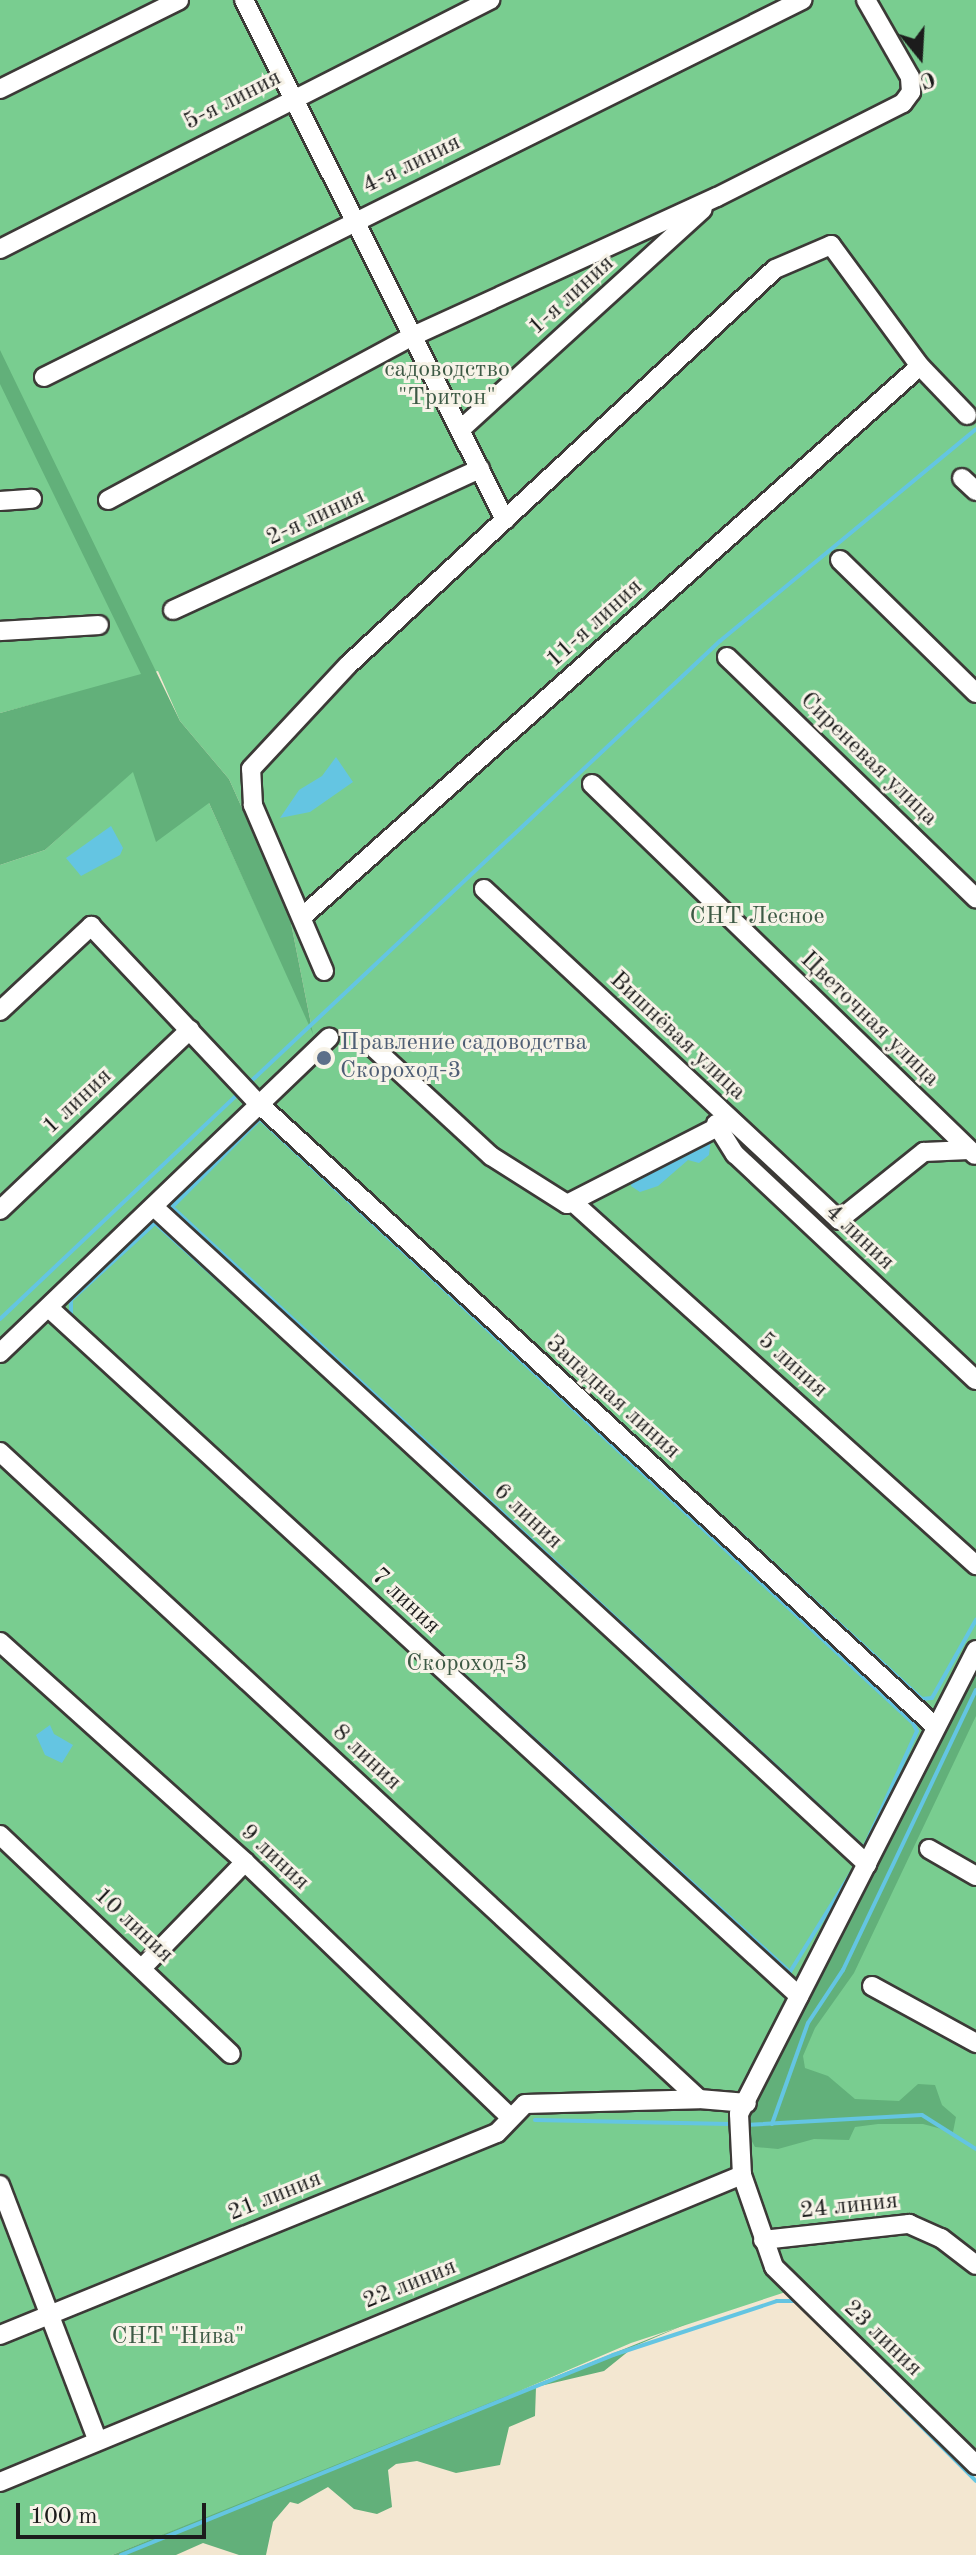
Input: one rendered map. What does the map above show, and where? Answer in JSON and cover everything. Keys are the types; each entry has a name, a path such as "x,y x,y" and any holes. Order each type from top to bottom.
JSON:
{"street":[{"path":"0,89 179,0"},
{"path":"244,0 505,520"},
{"name":"5-я линия","path":"0,249 293,97 490,0"},
{"name":"4-я линия","path":"44,377 354,220 802,0"},
{"path":"108,500 413,336 717,197 907,99 910,77 866,0"},
{"name":"1-я линия","path":"460,430 717,197"},
{"path":"324,971 253,805 251,769 348,665 775,269 809,250 831,245 920,366 967,415"},
{"name":"11-я линия","path":"302,917 920,366"},
{"name":"2-я линия","path":"173,610 480,469"},
{"path":"0,501 32,499"},
{"path":"840,560 976,693"},
{"path":"0,631 99,625"},
{"name":"Сиреневая улица","path":"727,657 976,898"},
{"name":"Цветочная улица","path":"592,784 972,1153"},
{"name":"Вишнёвая улица","path":"484,889 724,1122 839,1220 924,1152 972,1153"},
{"name":"Западная линия","path":"0,1011 91,926 248,1093 936,1727"},
{"name":"1 линия","path":"0,1210 190,1030"},
{"path":"0,1353 154,1207 248,1093 329,1037"},
{"name":"5 линия","path":"375,1049 491,1156 567,1204 575,1204 976,1565"},
{"path":"575,1204 724,1122"},
{"name":"4 линия","path":"724,1122 735,1154 976,1380"},
{"name":"6 линия","path":"154,1207 867,1864"},
{"name":"7 линия","path":"49,1308 799,1996"},
{"name":"8 линия","path":"0,1452 699,2099"},
{"name":"9 линия","path":"0,1642 245,1862 509,2116"},
{"name":"23 линия","path":"976,1650 739,2114 742,2175 774,2267 976,2465"},
{"name":"10 линия","path":"0,1835 231,2054"},
{"path":"929,1849 976,1876"},
{"path":"142,1968 245,1862"},
{"path":"872,1986 976,2043"},
{"name":"21 линия","path":"0,2335 497,2133 509,2116 525,2104 699,2099 747,2103"},
{"name":"22 линия","path":"0,2482 97,2439 742,2175"},
{"path":"0,2185 97,2439"},
{"name":"24 линия","path":"763,2240 909,2224 941,2238 976,2265"}],"green space":[{"path":"0,0 976,0 976,2458 801,2287 631,2343 417,2435 112,2555 0,2555 0,865 45,850 133,771 209,803 312,1029 289,913 229,779 180,721 158,671 0,713"},
{"path":"0,350 180,721 229,779 289,913 313,1034 209,803 156,842 133,772 45,850 0,865 0,713 141,674 0,384"},
{"path":"976,1664 976,1716 854,1973 815,2028 803,2056 805,2068 828,2076 855,2099 899,2101 918,2084 935,2085 942,2105 956,2117 953,2132 923,2124 878,2124 855,2127 849,2140 814,2139 778,2149 755,2147 747,2132 750,2116 777,2056"},
{"path":"691,2322 635,2346 604,2371 536,2387 535,2416 509,2427 500,2465 456,2473 417,2461 396,2464 388,2470 392,2507 377,2514 354,2509 328,2487 298,2504 290,2502 273,2522 266,2555 239,2555 203,2543 176,2555 112,2555"}],"water":[{"path":"336,757 353,782 310,812 280,818 299,790 322,776"},
{"path":"111,826 123,848 120,855 81,876 66,858"},
{"path":"711,1139 709,1155 699,1163 688,1160 658,1186 640,1192 631,1186 632,1180"},
{"path":"50,1725 54,1734 73,1745 62,1763 45,1755 36,1735"}],"waterway":[{"path":"247,1085 720,641 976,429"},
{"path":"0,1319 241,1091"},
{"path":"260,1119 913,1723 917,1731 864,1848 172,1207 260,1119"},
{"path":"593,1207 649,1259"},
{"path":"155,1223 508,1540 856,1865 790,1972 71,1318 71,1300 155,1223"},
{"path":"566,1375 922,1699 932,1698 976,1620"},
{"path":"772,2124 808,2023 843,1970 976,1690"},
{"path":"745,2125 922,2115 976,2149"},
{"path":"535,2120 730,2124"},
{"path":"121,2555 613,2355 777,2301 796,2301"},
{"path":"814,2319 976,2481"}],"place":[{"name":"Правление садоводства Скороход-3","path":"324,1058"}],"park label":[{"name":"садоводство \"Тритон\"","path":"447,385"},
{"name":"СНТ Лесное","path":"757,918"},
{"name":"Скороход-3","path":"467,1665"},
{"name":"СНТ \"Нива\"","path":"178,2338"}]}
